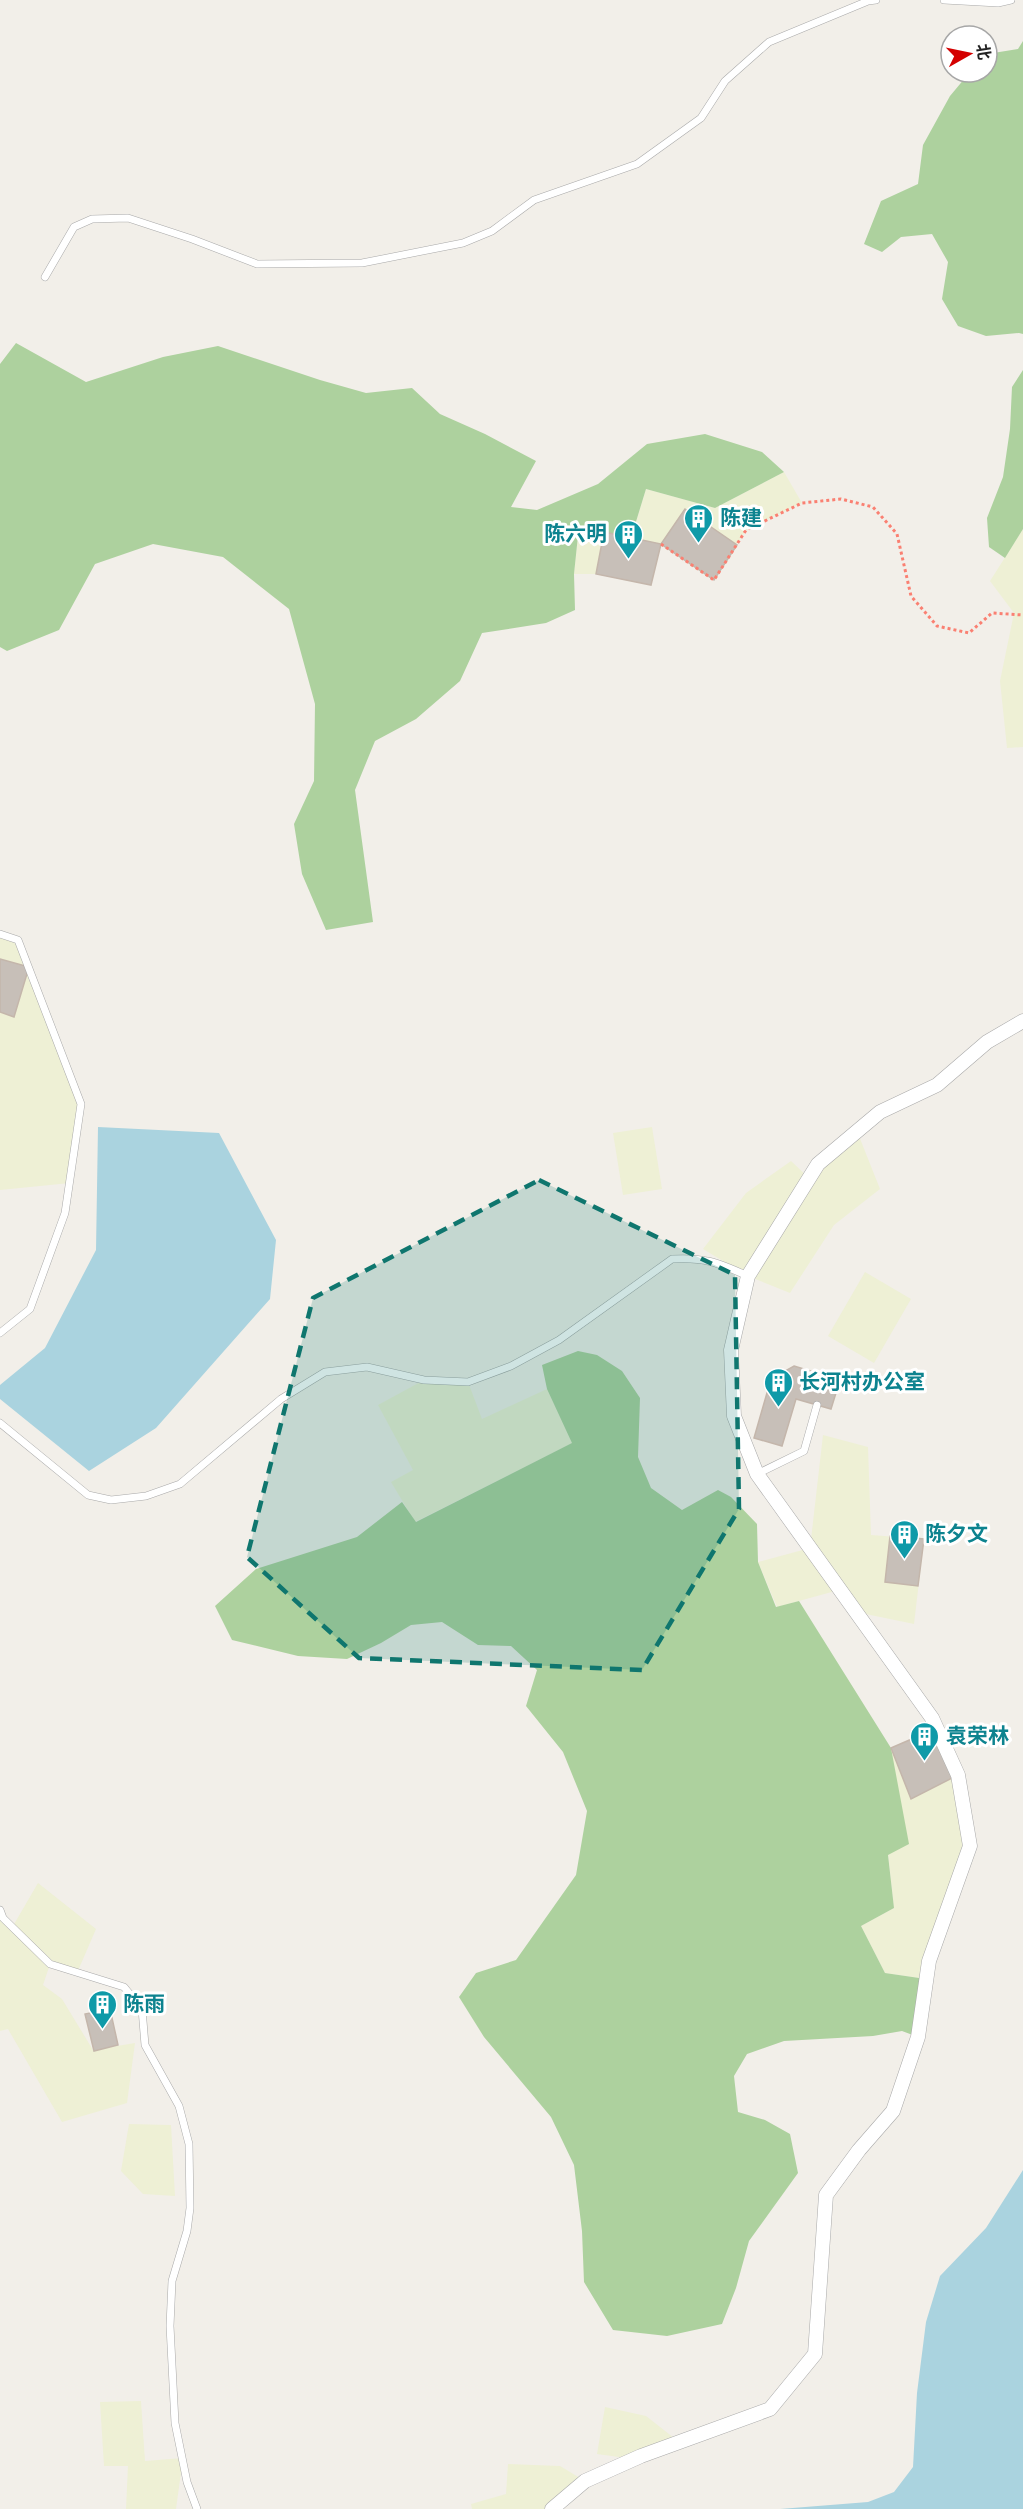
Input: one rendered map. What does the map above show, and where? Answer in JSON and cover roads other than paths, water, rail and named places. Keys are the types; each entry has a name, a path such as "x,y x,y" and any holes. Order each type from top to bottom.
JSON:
{"street":[{"path":"552,2509 585,2481 641,2456 770,2409 815,2354 826,2195 859,2150 893,2111 918,2037 928,1961 970,1846 958,1775 938,1728 757,1474 735,1416 731,1350 748,1276 818,1164 880,1112 937,1085 987,1042 1023,1021"}],"lane":[{"path":"45,278 74,228 92,219 128,218 257,264 362,263 463,243 492,231 534,200 637,164 701,118 725,81 769,42 868,1 876,0"},
{"path":"944,0 998,3 1011,0"},
{"path":"0,934 18,940 81,1104 65,1214 30,1309 0,1334"},
{"path":"0,1423 88,1495 111,1500 146,1496 180,1484 281,1399 326,1372 367,1367 424,1380 468,1382 511,1366 559,1340 672,1259 712,1260 748,1276"},
{"path":"757,1474 804,1451 817,1405"},
{"path":"0,1910 3,1918 50,1964 124,1987 142,2008 145,2045 179,2106 189,2144 190,2208 187,2231 172,2281 170,2326 175,2423 187,2482 197,2509"}],"water":[{"path":"98,1127 219,1133 276,1240 270,1299 156,1428 89,1471 0,1399 0,1385 45,1348 96,1250"},
{"path":"1023,2170 1023,2509 780,2509 868,2502 894,2492 913,2467 917,2393 926,2322 940,2276 986,2228"}],"place":[{"name":"陈建","path":"699,544"},
{"name":"陈六明","path":"628,560"},
{"name":"长河村办公室","path":"778,1408"},
{"name":"陈夕文","path":"904,1560"},
{"name":"袁荣林","path":"925,1762"},
{"name":"陈雨","path":"102,2030"}]}
